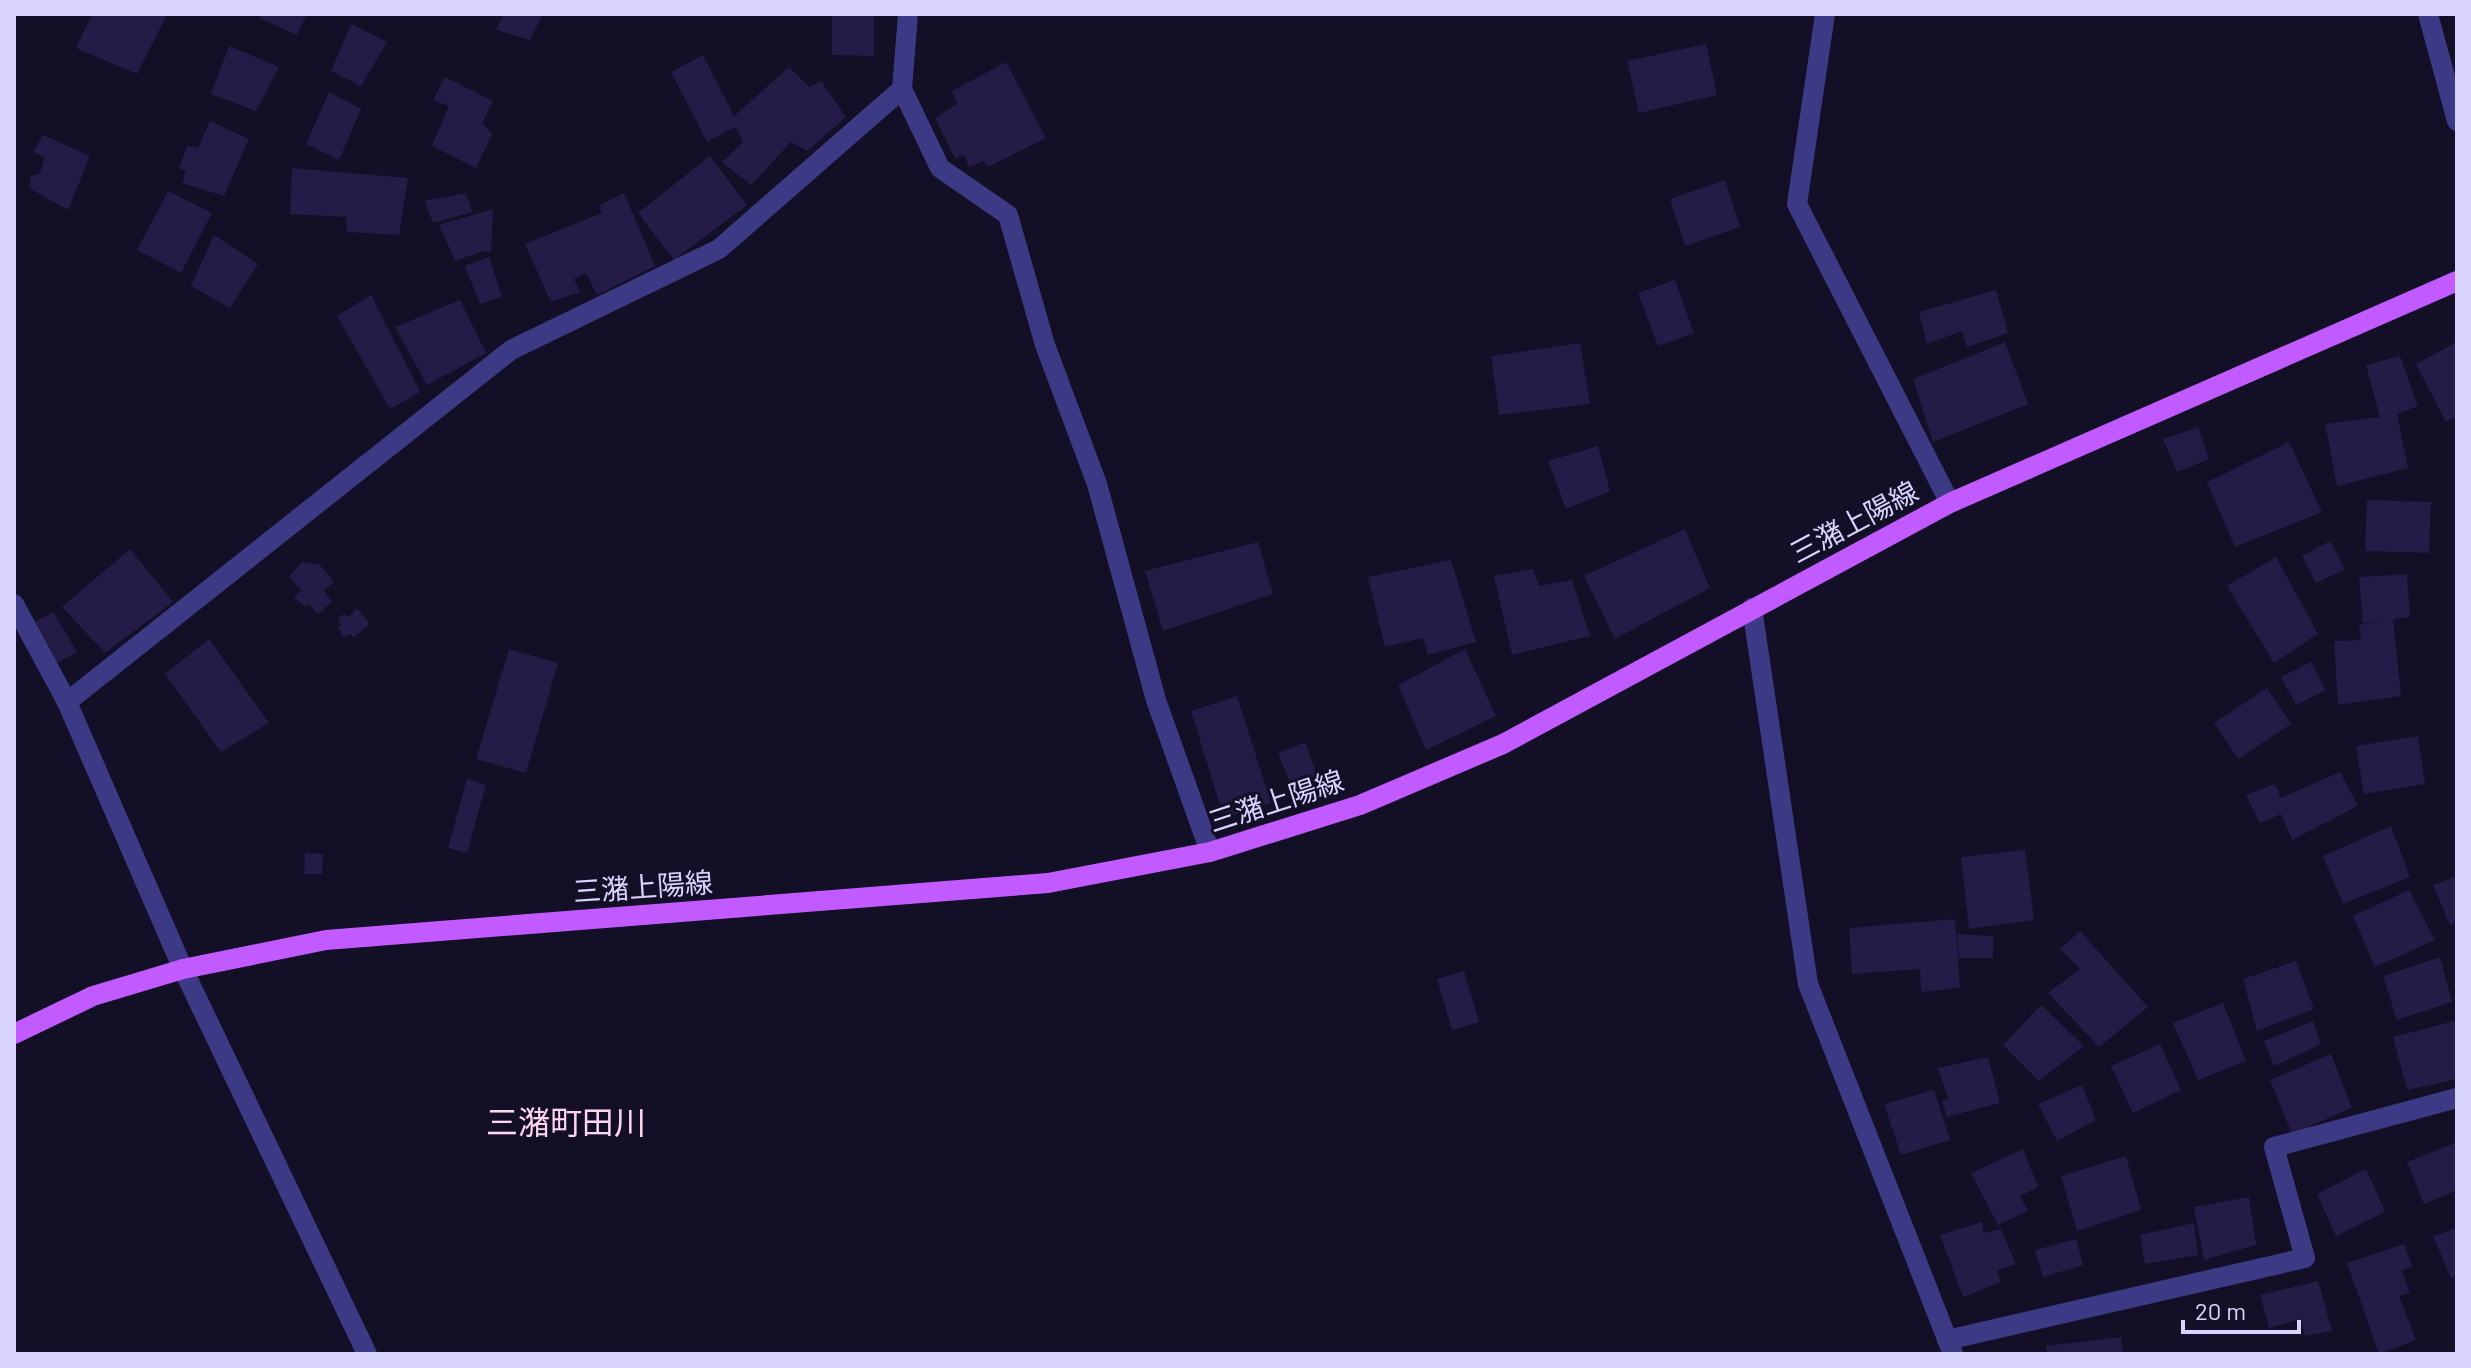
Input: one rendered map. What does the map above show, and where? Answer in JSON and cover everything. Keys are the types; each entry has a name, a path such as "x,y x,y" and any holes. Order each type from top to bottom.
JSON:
{"main road":[{"name":"三潴上陽線","path":"14,1034 93,996 183,969 326,940 1048,883 1210,852 1360,805 1503,744 1950,503 2457,281"}],"street":[{"path":"908,14 902,89 940,168 1008,215 1045,345 1097,484 1156,700 1210,852"},
{"path":"1825,14 1797,204 1950,503"},
{"path":"2428,14 2457,121"},
{"path":"67,702 511,350 719,249 902,89"},
{"path":"14,604 67,702 183,969 367,1354"},
{"path":"1752,608 1808,984 1950,1347 2305,1258 2274,1147 2457,1098"}],"building":[{"path":"92,14 167,15 137,74 76,48"},
{"path":"261,14 307,14 297,35 259,18"},
{"path":"504,14 543,14 530,40 496,30"},
{"path":"832,14 874,14 874,56 832,55"},
{"path":"351,24 387,42 361,86 331,71"},
{"path":"1706,44 1717,95 1639,113 1627,61"},
{"path":"229,46 279,67 256,111 211,94"},
{"path":"703,55 734,116 789,67 809,87 821,81 846,117 807,151 791,142 751,185 722,162 743,142 735,127 707,142 671,72"},
{"path":"1006,62 1046,138 988,167 983,161 969,167 964,155 955,158 935,118 957,104 952,91"},
{"path":"445,77 493,101 482,123 492,134 476,168 432,146 449,106 433,100"},
{"path":"329,92 361,109 339,160 306,144"},
{"path":"210,121 249,139 224,196 182,183 186,171 179,168 187,146 198,148"},
{"path":"43,135 90,156 68,210 29,188 31,176 40,173 45,157 33,152"},
{"path":"710,156 747,205 674,260 638,213"},
{"path":"292,168 408,178 399,235 347,232 346,217 290,214"},
{"path":"1725,180 1740,227 1685,246 1670,199"},
{"path":"168,191 212,213 181,273 137,250"},
{"path":"466,193 472,212 433,223 425,201"},
{"path":"624,193 655,266 597,295 586,273 574,279 580,292 551,302 525,244 602,213 600,205"},
{"path":"493,209 491,252 483,251 455,261 439,225"},
{"path":"214,235 258,264 230,308 191,286"},
{"path":"489,257 502,297 480,304 465,266"},
{"path":"1675,280 1694,333 1658,346 1638,293"},
{"path":"1996,290 2008,333 1967,347 1962,331 1927,344 1919,312"},
{"path":"371,295 420,392 390,409 337,316"},
{"path":"460,300 486,353 427,385 395,327"},
{"path":"2005,342 2028,404 1933,442 1913,379"},
{"path":"2457,342 2457,416 2446,422 2416,364"},
{"path":"1580,343 1590,404 1499,415 1491,356"},
{"path":"2400,356 2418,406 2397,414 2408,468 2337,486 2325,424 2380,417 2366,365"},
{"path":"2198,427 2209,459 2177,472 2163,439"},
{"path":"2289,442 2322,512 2235,547 2207,482"},
{"path":"1598,446 1610,491 1566,509 1548,461"},
{"path":"2367,500 2431,502 2429,553 2365,551"},
{"path":"1685,529 1710,588 1615,639 1584,576"},
{"path":"2330,541 2345,569 2316,583 2302,556"},
{"path":"1258,542 1273,594 1163,631 1145,571"},
{"path":"130,549 173,602 105,653 62,607"},
{"path":"2276,557 2318,634 2274,663 2227,586"},
{"path":"1451,560 1476,642 1428,655 1423,638 1385,647 1368,577"},
{"path":"302,562 320,565 334,582 324,591 332,602 318,614 309,604 305,607 294,597 301,590 289,577"},
{"path":"1533,569 1539,586 1572,580 1590,636 1512,655 1494,576"},
{"path":"2407,574 2410,617 2393,619 2401,696 2338,705 2334,641 2361,640 2359,625 2383,621 2363,623 2359,577"},
{"path":"357,608 370,624 354,637 350,634 343,637 338,618 344,614 349,617"},
{"path":"53,612 77,652 54,665 29,625"},
{"path":"209,639 269,723 221,752 165,674"},
{"path":"509,649 558,663 526,773 476,759"},
{"path":"1465,649 1496,716 1426,750 1398,685"},
{"path":"2311,662 2326,690 2296,705 2281,677"},
{"path":"2267,688 2291,724 2238,759 2214,723"},
{"path":"1237,696 1271,803 1224,818 1191,711"},
{"path":"2418,736 2425,784 2364,794 2356,746"},
{"path":"1305,742 1320,783 1294,793 1278,753"},
{"path":"2340,772 2358,806 2292,840 2281,814 2260,823 2246,795 2275,784 2281,798"},
{"path":"467,779 486,785 467,853 448,848"},
{"path":"2391,826 2410,877 2343,904 2323,856"},
{"path":"2025,850 2034,920 1969,929 1961,857"},
{"path":"305,853 323,854 322,874 304,874"},
{"path":"2457,876 2457,922 2450,925 2433,885"},
{"path":"2409,890 2435,940 2375,967 2353,916"},
{"path":"1955,919 1960,988 1921,992 1920,969 1852,974 1849,928"},
{"path":"2080,931 2148,1007 2099,1047 2048,993 2080,969 2060,949"},
{"path":"1957,934 1993,936 1993,958 1959,958"},
{"path":"2440,957 2452,1002 2397,1020 2383,976"},
{"path":"2296,961 2314,1009 2257,1031 2243,979"},
{"path":"1464,971 1479,1022 1452,1030 1437,979"},
{"path":"2223,1003 2246,1061 2198,1080 2173,1023"},
{"path":"2041,1005 2084,1046 2039,1081 2003,1045"},
{"path":"2313,1021 2321,1044 2274,1066 2264,1041"},
{"path":"2454,1021 2457,1079 2407,1090 2393,1037"},
{"path":"2160,1044 2181,1090 2133,1113 2111,1066"},
{"path":"2331,1054 2352,1108 2292,1134 2270,1080"},
{"path":"1988,1057 2000,1103 1947,1117 1942,1101 1948,1099 1938,1068"},
{"path":"2082,1085 2096,1120 2057,1141 2038,1104"},
{"path":"1934,1090 1950,1140 1901,1155 1884,1104"},
{"path":"2457,1142 2457,1190 2424,1204 2407,1162"},
{"path":"2023,1149 2038,1187 2020,1196 2028,1211 1998,1225 1971,1173"},
{"path":"2126,1156 2141,1210 2077,1231 2061,1176"},
{"path":"2366,1169 2385,1212 2336,1236 2317,1194"},
{"path":"2249,1197 2256,1245 2204,1260 2194,1207"},
{"path":"1982,1222 1984,1233 2001,1229 2016,1264 1997,1270 2001,1282 1963,1297 1940,1235"},
{"path":"2194,1223 2198,1255 2145,1264 2140,1235"},
{"path":"2457,1228 2457,1276 2451,1278 2433,1236"},
{"path":"2076,1239 2083,1265 2043,1277 2035,1250"},
{"path":"2404,1244 2412,1266 2402,1271 2410,1293 2399,1296 2416,1340 2379,1354 2347,1263"},
{"path":"2318,1281 2332,1331 2305,1336 2301,1319 2269,1328 2260,1295"},
{"path":"2121,1337 2123,1354 2047,1354 2046,1346"}],"district":[{"name":"三潴町田川","path":"566,1123"}]}
